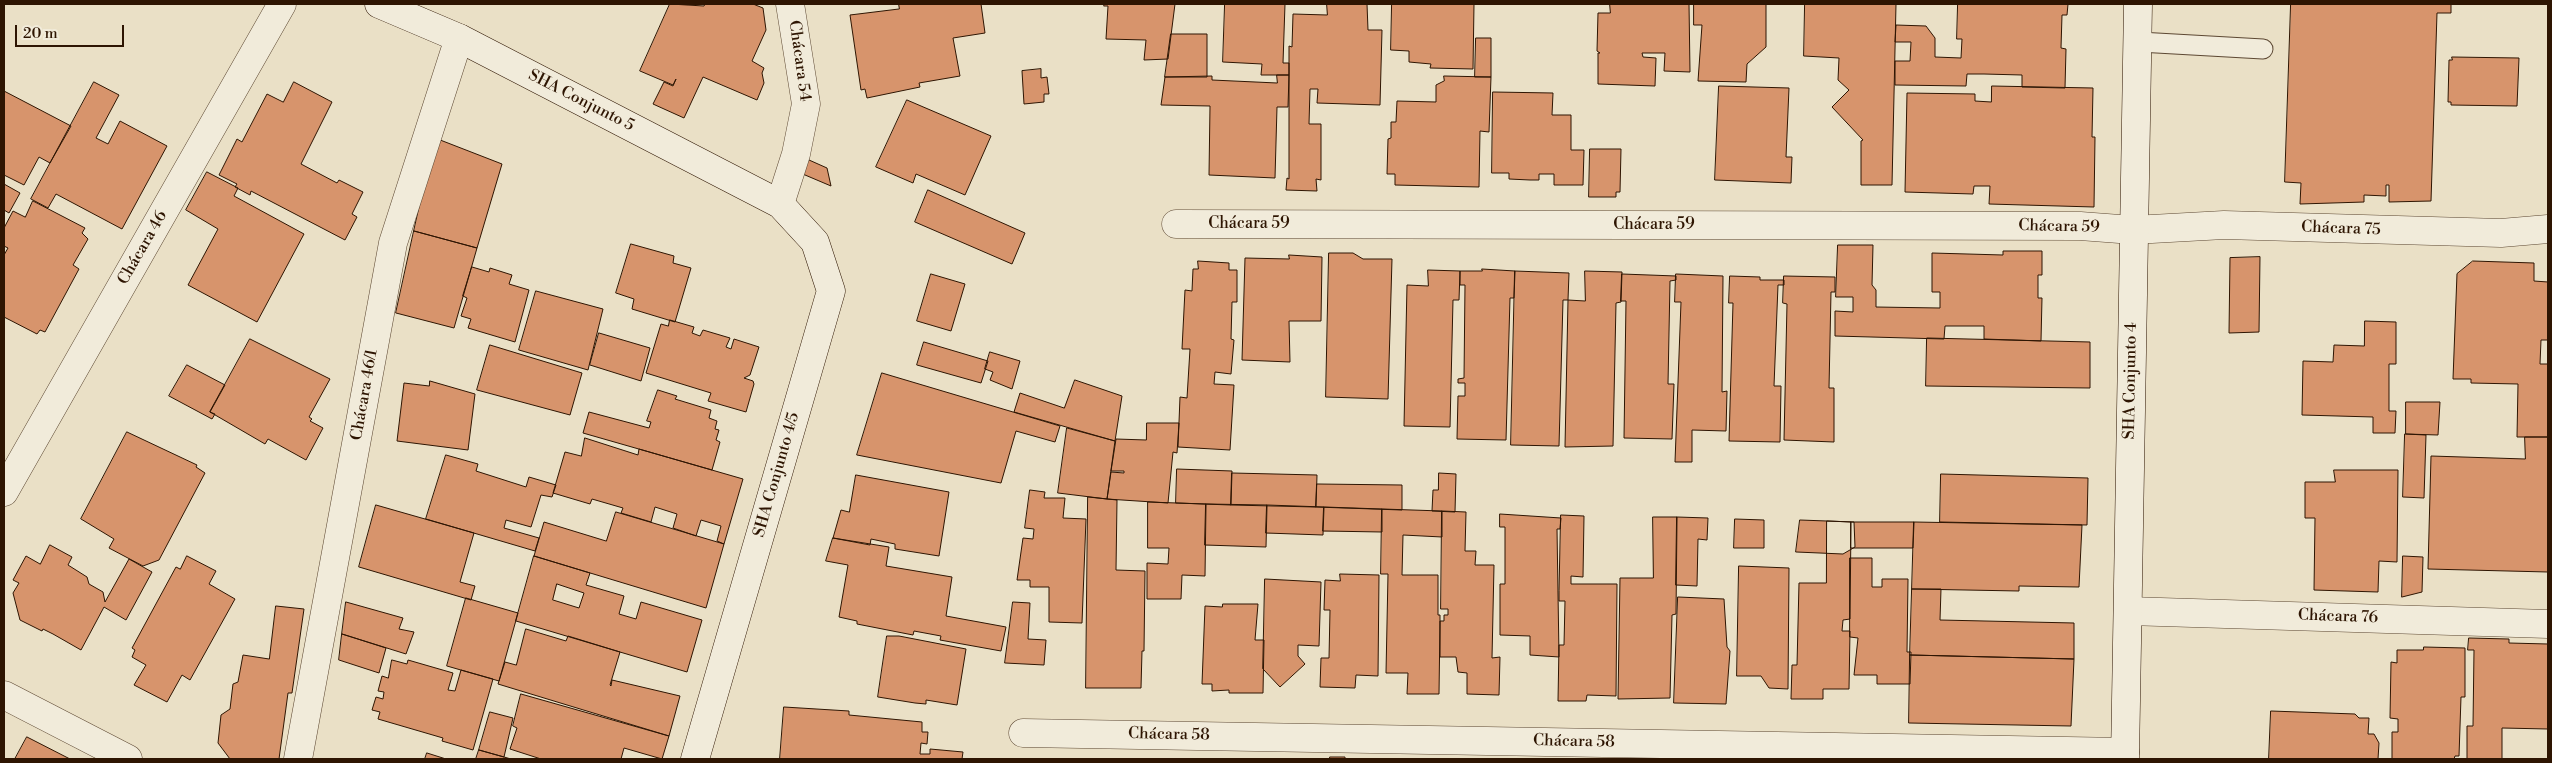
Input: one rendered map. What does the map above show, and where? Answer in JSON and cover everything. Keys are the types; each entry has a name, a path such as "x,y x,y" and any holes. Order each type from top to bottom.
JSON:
{"street":[{"name":"Chácara 46","path":"4,492 282,4"},
{"name":"SHA Conjunto 5","path":"379,4 459,38 780,204"},
{"name":"Chácara 54","path":"780,204 796,154 806,104 790,4"},
{"name":"SHA Conjunto 4","path":"2125,756 2133,230 2139,42 2138,4"},
{"name":"Chácara 46/1","path":"298,759 393,243 459,38"},
{"name":"SHA Conjunto 4/5","path":"695,759 831,290 815,242 780,204"},
{"name":"Chácara 59","path":"1176,224 2060,226 2133,230"},
{"name":"Chácara 75","path":"2133,230 2224,225 2501,233 2548,229"},
{"name":"Chácara 76","path":"2128,611 2548,624"},
{"path":"4,695 128,759"},
{"name":"Chácara 58","path":"1023,733 2125,756"}],"lane":[{"path":"2139,42 2263,49"}],"building":[{"path":"670,4 704,6 705,4 753,4 763,8 766,30 752,61 764,68 762,73 764,83 757,100 703,77 684,118 653,104 664,82 673,86 676,79 673,85 640,71"},
{"path":"899,4 981,4 985,33 953,38 960,76 919,83 920,87 867,98 865,89 861,90 850,15 899,9"},
{"path":"1105,4 1175,4 1168,59 1144,60 1146,40 1106,39 1108,6 1104,6"},
{"path":"1225,4 1285,4 1283,63 1289,63 1289,75 1261,75 1262,64 1223,62"},
{"path":"1327,4 1367,4 1368,30 1382,30 1380,105 1317,103 1318,89 1310,89 1309,124 1321,124 1321,180 1316,179 1317,191 1286,190 1287,178 1289,179 1289,46 1292,47 1293,14 1327,15"},
{"path":"1392,4 1474,4 1473,69 1430,68 1431,64 1409,62 1409,51 1391,50"},
{"path":"1610,4 1689,4 1690,72 1664,71 1665,53 1642,53 1643,57 1656,58 1655,86 1598,84 1598,53 1600,53 1597,51 1598,13 1610,13"},
{"path":"1694,4 1766,4 1766,47 1747,64 1746,82 1698,81 1702,25 1694,25"},
{"path":"1805,4 1896,4 1892,185 1861,185 1861,141 1863,140 1832,107 1849,90 1838,80 1839,58 1804,56"},
{"path":"1958,4 2068,4 2067,15 2062,15 2061,48 2066,49 2065,88 2022,87 2022,75 1984,74 1967,74 1966,86 1895,85 1895,61 1910,61 1911,42 1895,42 1896,25 1926,26 1935,38 1935,57 1961,58 1962,39 1957,39"},
{"path":"2291,4 2451,4 2451,13 2437,13 2431,201 2389,202 2389,185 2386,185 2386,196 2364,195 2364,202 2300,204 2301,183 2285,182"},
{"path":"1171,34 1207,34 1207,77 1165,77"},
{"path":"1476,38 1491,38 1491,77 1475,77"},
{"path":"2452,57 2519,58 2517,106 2451,105 2451,102 2448,102 2449,60 2452,60"},
{"path":"1041,69 1041,78 1047,77 1049,94 1044,94 1044,102 1024,104 1022,71"},
{"path":"1277,75 1289,75 1288,107 1277,107 1275,178 1209,175 1210,106 1161,105 1165,77 1212,76 1212,80 1277,83"},
{"path":"1444,76 1491,77 1489,132 1480,131 1479,187 1395,185 1395,174 1387,174 1388,139 1391,138 1391,122 1396,122 1397,101 1436,102 1436,85 1444,81"},
{"path":"94,82 119,95 96,138 108,144 120,121 167,146 122,229 56,194 48,208 31,199"},
{"path":"294,82 332,102 301,164 337,183 339,180 363,192 352,214 357,217 345,240 251,191 250,195 235,187 237,184 219,175 237,139 242,142 267,94 283,102"},
{"path":"1719,86 1789,88 1786,157 1792,157 1791,183 1715,180"},
{"path":"1992,86 2093,88 2092,137 2095,137 2094,207 1989,204 1990,186 1974,186 1973,194 1905,192 1907,93 1975,94 1975,101 1991,102"},
{"path":"4,91 71,126 50,163 39,157 24,185 4,175"},
{"path":"1493,92 1553,93 1552,115 1571,115 1571,150 1584,150 1583,185 1554,185 1554,174 1539,174 1539,180 1530,180 1509,179 1509,173 1492,173"},
{"path":"907,100 991,136 965,195 916,174 913,183 876,167"},
{"path":"435,138 502,164 477,248 414,231"},
{"path":"1590,149 1621,149 1620,192 1616,192 1616,197 1589,197"},
{"path":"800,156 827,168 831,186 798,172"},
{"path":"207,172 238,188 234,196 304,234 257,322 188,285 218,229 186,210"},
{"path":"4,184 20,193 9,213 4,210"},
{"path":"928,190 1025,233 1012,264 915,222"},
{"path":"33,201 85,228 82,233 88,239 73,265 79,269 45,332 40,330 37,334 4,317 4,255 8,248 4,246 4,228 13,211 25,217"},
{"path":"414,231 477,248 454,328 396,313"},
{"path":"631,244 674,256 673,263 691,268 675,322 632,309 634,299 616,293"},
{"path":"1838,245 1873,245 1872,285 1876,290 1876,307 1940,308 1940,292 1932,292 1932,253 2003,255 2003,251 2042,251 2042,275 2038,275 2038,298 2042,298 2041,341 1984,339 1984,326 1945,326 1944,339 1835,336 1835,311 1853,312 1853,297 1836,297"},
{"path":"1329,253 1353,253 1363,259 1392,259 1388,399 1326,397"},
{"path":"1289,255 1322,257 1321,321 1289,321 1290,362 1242,360 1245,258 1289,259"},
{"path":"2260,257 2259,332 2229,333 2230,258"},
{"path":"1198,261 1229,263 1229,270 1237,270 1237,302 1232,302 1231,339 1234,340 1231,374 1215,372 1214,384 1234,385 1230,450 1178,447 1180,397 1187,398 1190,349 1182,349 1185,290 1192,291 1193,269 1198,269"},
{"path":"2473,261 2534,263 2534,281 2548,282 2548,340 2541,340 2540,364 2548,364 2548,437 2517,437 2518,384 2471,383 2471,379 2453,379 2457,274"},
{"path":"472,267 489,272 490,268 512,275 509,284 529,290 515,342 468,328 471,319 461,316 467,298 463,296"},
{"path":"1482,269 1515,271 1514,298 1510,298 1506,440 1457,439 1458,396 1465,396 1465,383 1458,383 1458,379 1464,378 1465,285 1460,285 1460,271 1482,271"},
{"path":"1428,270 1460,271 1459,300 1453,300 1450,427 1404,426 1407,285 1428,286"},
{"path":"1515,271 1569,273 1568,300 1563,300 1559,446 1511,445"},
{"path":"1585,271 1622,272 1621,302 1616,303 1613,446 1565,447 1568,300 1585,301"},
{"path":"931,274 965,284 951,331 917,321"},
{"path":"1622,274 1676,276 1676,280 1670,281 1668,384 1674,384 1672,439 1624,438 1626,301 1621,301"},
{"path":"1676,274 1723,276 1722,392 1727,391 1726,431 1692,430 1692,462 1675,462 1681,302 1675,302"},
{"path":"1730,276 1760,277 1760,280 1784,280 1784,285 1778,285 1774,386 1781,386 1780,442 1729,441 1733,303 1729,303"},
{"path":"1784,276 1835,277 1835,292 1831,292 1829,388 1834,388 1834,442 1784,440 1787,304 1783,303"},
{"path":"536,291 603,309 588,370 519,350"},
{"path":"670,320 694,327 692,333 700,336 703,330 730,338 726,347 731,349 734,339 759,347 750,375 744,378 753,381 754,384 746,412 708,401 711,393 646,373 661,324 668,326"},
{"path":"2365,321 2396,322 2396,364 2389,364 2389,411 2396,411 2395,433 2373,433 2373,417 2302,415 2303,361 2333,362 2334,345 2364,346"},
{"path":"599,333 650,348 641,381 590,365"},
{"path":"1927,338 2090,342 2090,388 1926,386"},
{"path":"250,339 330,379 309,417 312,419 310,421 323,428 306,460 268,439 265,444 210,412"},
{"path":"924,342 988,361 981,383 917,365"},
{"path":"490,345 582,373 570,415 477,390"},
{"path":"990,352 1020,361 1012,389 990,380 993,372 985,369"},
{"path":"187,365 225,385 210,412 215,414 212,419 169,396"},
{"path":"882,373 1060,426 1055,442 1016,431 1001,483 857,455"},
{"path":"1075,380 1122,396 1115,441 1014,412 1020,393 1064,408"},
{"path":"430,381 475,394 468,450 397,441 404,383 429,386"},
{"path":"658,390 677,396 675,399 711,410 709,418 717,421 715,429 719,430 716,440 720,442 712,470 583,433 589,412 649,428 651,422 647,421"},
{"path":"2406,402 2440,402 2438,435 2406,434"},
{"path":"1147,423 1179,423 1177,453 1173,452 1168,503 1107,499 1111,472 1124,473 1124,471 1111,471 1116,439 1146,440"},
{"path":"1067,428 1115,441 1107,499 1058,493"},
{"path":"127,432 197,465 196,467 205,473 159,560 143,566 109,548 114,539 81,519"},
{"path":"2405,434 2426,435 2424,498 2403,497"},
{"path":"2525,437 2548,437 2548,572 2428,569 2431,456 2525,459"},
{"path":"585,438 638,455 639,449 743,479 724,544 717,541 721,526 701,520 696,536 673,528 677,514 655,507 651,522 621,513 623,508 592,499 590,504 553,493 565,452 581,456"},
{"path":"446,455 478,464 476,471 526,487 529,477 556,485 552,497 541,495 531,527 506,520 504,528 539,538 535,551 426,519"},
{"path":"1177,469 1232,471 1231,505 1176,503"},
{"path":"2334,470 2398,470 2397,562 2379,561 2378,592 2314,590 2315,518 2305,518 2305,482 2335,482"},
{"path":"1232,473 1317,475 1316,507 1231,505"},
{"path":"1439,473 1456,474 1455,512 1432,511 1433,490 1438,490"},
{"path":"1941,474 2088,478 2087,525 1940,522"},
{"path":"856,475 949,492 939,556 895,549 895,544 871,539 870,545 833,538 841,510 849,512"},
{"path":"1317,484 1402,485 1402,510 1316,507"},
{"path":"1030,490 1045,492 1044,498 1065,498 1063,518 1086,519 1082,623 1049,622 1049,587 1030,587 1030,580 1017,580 1023,538 1033,539 1034,529 1025,528"},
{"path":"1088,497 1117,500 1116,570 1145,571 1144,651 1142,651 1141,688 1086,688"},
{"path":"1148,502 1206,504 1205,576 1182,575 1181,599 1147,599 1147,563 1168,564 1169,548 1148,548"},
{"path":"1206,504 1267,505 1266,547 1205,545"},
{"path":"376,505 474,533 460,582 475,586 471,600 359,567"},
{"path":"1267,505 1324,507 1323,535 1266,533"},
{"path":"1324,507 1382,509 1382,532 1323,531"},
{"path":"1382,509 1442,511 1442,537 1403,535 1402,575 1438,575 1438,615 1440,615 1439,694 1407,694 1408,673 1386,673 1388,574 1381,574"},
{"path":"1442,511 1466,512 1465,551 1476,551 1475,565 1494,565 1492,658 1500,657 1499,695 1467,694 1467,673 1458,672 1456,657 1440,657 1440,621 1444,621 1444,615 1448,615 1448,609 1441,609"},
{"path":"616,512 724,544 706,608 534,556 544,522 606,541"},
{"path":"1500,514 1561,518 1560,529 1557,529 1559,657 1530,655 1530,636 1500,635 1500,584 1505,584 1505,527 1500,527"},
{"path":"1561,515 1584,516 1583,577 1571,576 1571,584 1617,584 1616,696 1587,695 1586,701 1558,701 1559,645 1564,645 1565,601 1559,601"},
{"path":"1653,517 1677,517 1676,614 1672,615 1670,698 1618,699 1620,578 1653,578"},
{"path":"1677,517 1708,518 1707,540 1698,539 1697,586 1676,585"},
{"path":"1735,519 1764,520 1764,548 1734,548"},
{"path":"1800,520 1854,522 1855,547 1843,554 1796,552"},
{"path":"1827,521 1851,522 1850,619 1843,620 1842,631 1850,631 1849,689 1823,689 1823,699 1791,699 1792,665 1797,665 1799,583 1826,583"},
{"path":"1851,522 1914,522 1913,548 1851,548"},
{"path":"1914,522 2082,525 2079,587 2019,586 2019,591 1912,589"},
{"path":"833,538 889,547 886,566 952,577 946,616 1006,627 1001,651 940,640 941,636 914,631 913,635 857,624 857,621 839,617 848,565 826,561"},
{"path":"50,545 72,557 68,565 87,577 89,584 103,592 105,602 129,559 152,572 126,620 104,607 81,650 43,629 42,631 20,620 13,593 19,583 13,580 26,556 40,564"},
{"path":"187,556 216,571 209,584 235,599 190,680 182,675 167,702 134,685 146,665 132,657 135,650 132,648 176,567 180,569"},
{"path":"534,556 590,573 586,585 624,596 619,614 636,619 641,602 702,620 687,672 516,621","holes":["557,584 584,593 579,608 553,600"]},
{"path":"2403,556 2423,557 2422,592 2402,597"},
{"path":"1850,558 1872,558 1872,587 1882,587 1882,579 1908,579 1907,652 1911,652 1910,684 1877,684 1877,675 1854,675 1858,638 1850,637"},
{"path":"1739,566 1789,568 1788,689 1769,688 1761,676 1737,676"},
{"path":"1340,574 1379,575 1378,676 1356,675 1355,688 1320,687 1321,658 1329,658 1330,610 1324,610 1325,580 1340,581"},
{"path":"1265,579 1321,582 1319,646 1298,645 1298,656 1305,664 1280,687 1263,669"},
{"path":"1912,589 1941,589 1940,620 2074,623 2074,659 1910,655"},
{"path":"1678,597 1724,599 1727,647 1730,651 1726,704 1674,703"},
{"path":"466,598 518,613 499,681 447,666"},
{"path":"346,602 403,618 399,629 414,632 406,654 342,634"},
{"path":"1013,602 1030,603 1028,639 1046,640 1044,665 1005,663"},
{"path":"1223,604 1258,604 1255,640 1264,640 1263,693 1229,693 1229,690 1212,691 1212,684 1202,684 1205,606 1222,607"},
{"path":"276,606 304,609 292,693 288,693 279,759 230,759 218,743 221,715 230,709 233,684 238,682 243,655 269,659"},
{"path":"526,629 566,641 568,636 620,652 610,685 611,686 612,680 680,696 669,736 498,684 505,662 516,665"},
{"path":"342,634 386,648 379,673 339,660"},
{"path":"887,636 899,636 966,649 957,705 926,700 926,704 915,703 878,697"},
{"path":"2469,638 2509,639 2509,643 2548,644 2548,729 2502,728 2502,759 2467,759 2467,726 2473,726 2474,650 2468,650"},
{"path":"2424,647 2465,648 2465,697 2461,697 2459,756 2455,756 2454,759 2392,759 2392,732 2398,732 2398,719 2390,718 2391,662 2397,663 2397,650 2423,650"},
{"path":"1910,655 2074,659 2071,726 1909,723"},
{"path":"392,660 407,664 408,660 453,673 448,690 455,691 461,670 493,679 473,750 442,741 443,738 378,719 380,712 372,710 376,697 383,699 384,692 378,691 382,676 388,678"},
{"path":"521,694 669,736 662,759 624,748 621,759 541,759 510,749 517,728 513,726"},
{"path":"784,707 849,711 849,715 922,722 922,732 928,732 927,744 921,743 920,754 930,754 930,749 963,752 962,759 780,759"},
{"path":"2271,711 2355,714 2359,718 2369,718 2368,734 2374,734 2379,743 2378,759 2269,759"},
{"path":"490,712 513,718 504,757 479,750"},
{"path":"27,737 70,759 15,759"},
{"path":"479,750 504,757 511,759 476,759"},
{"path":"427,753 446,759 425,759"},
{"path":"1330,757 1345,757 1345,759 1330,759"}]}
